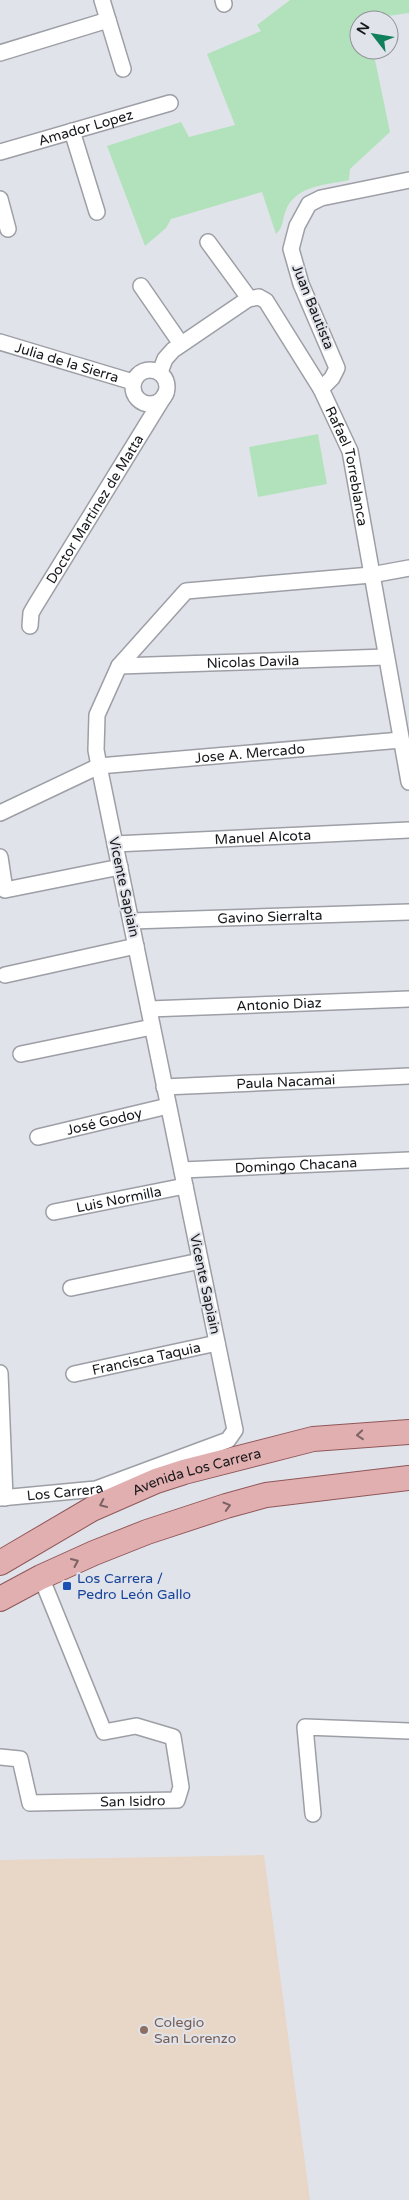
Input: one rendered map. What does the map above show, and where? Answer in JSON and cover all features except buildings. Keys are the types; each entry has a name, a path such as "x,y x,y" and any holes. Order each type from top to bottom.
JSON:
{"main road":[{"name":"Avenida Los Carrera","path":"0,1563 92,1509 156,1481 184,1472 313,1439 409,1432"},
{"path":"0,1599 41,1577 147,1532 266,1495 409,1478"}],"street":[{"path":"102,0 123,69"},
{"path":"0,53 108,20"},
{"name":"Amador Lopez","path":"0,152 170,103"},
{"path":"72,132 97,212"},
{"name":"Juan Bautista","path":"321,390 332,378 337,368 301,284 291,249 297,226 309,204 321,198 409,180"},
{"path":"0,199 8,229"},
{"path":"160,372 165,360 181,344 248,299 208,242"},
{"path":"141,286 181,344"},
{"name":"Rafael Torreblanca","path":"248,299 259,297 266,301 321,390 350,451 409,782"},
{"name":"Julia de la Sierra","path":"0,342 133,382"},
{"path":"148,369 160,372 166,381 166,393 158,402 146,404 135,396 133,382 142,371 148,369"},
{"name":"Doctor Martínez de Matta","path":"30,626 31,613 35,606 166,393"},
{"name":"Vicente Sapiain","path":"235,1430 99,766 96,750 97,715 119,666 186,591 372,575 409,568"},
{"name":"Nicolas Davila","path":"119,666 386,657"},
{"name":"Jose A. Mercado","path":"99,766 401,740"},
{"path":"0,813 99,766"},
{"name":"Manuel Alcota","path":"115,844 409,830"},
{"path":"0,857 5,890 120,867"},
{"name":"Gavino Sierralta","path":"131,921 409,912"},
{"path":"5,975 136,946"},
{"name":"Antonio Diaz","path":"148,1009 409,999"},
{"path":"22,1054 152,1027"},
{"name":"Paula Nacamai","path":"164,1086 409,1076"},
{"name":"José Godoy","path":"38,1138 168,1106"},
{"name":"Domingo Chacana","path":"182,1170 409,1160"},
{"name":"Luis Normilla","path":"54,1212 185,1186"},
{"path":"71,1288 200,1261"},
{"name":"Francisca Taquia","path":"74,1374 216,1343"},
{"path":"0,1373 2,1498"},
{"name":"Los Carrera","path":"2,1498 96,1489 228,1440 235,1430"},
{"name":"San Isidro","path":"0,1757 20,1759 30,1803 177,1800 181,1787 173,1737 136,1726 104,1732 41,1577"},
{"path":"313,1814 305,1727 409,1731"}],"shaded area":[{"name":"Colegio San Lorenzo","path":"264,1855 310,2200 0,2200 0,1860"}],"green space":[{"path":"290,0 409,0 409,13 399,14 399,10 349,10 349,60 375,60 390,132 350,169 349,180 322,185 297,195 286,210 282,226 276,234 262,192 171,219 166,228 145,246 107,146 181,122 189,137 235,125 207,54 261,31 257,25"},
{"path":"318,434 327,484 258,497 249,447"}],"place":[{"name":"Los Carrera / Pedro León Gallo","path":"67,1586"},
{"name":"Colegio San Lorenzo","path":"144,2030"}]}
